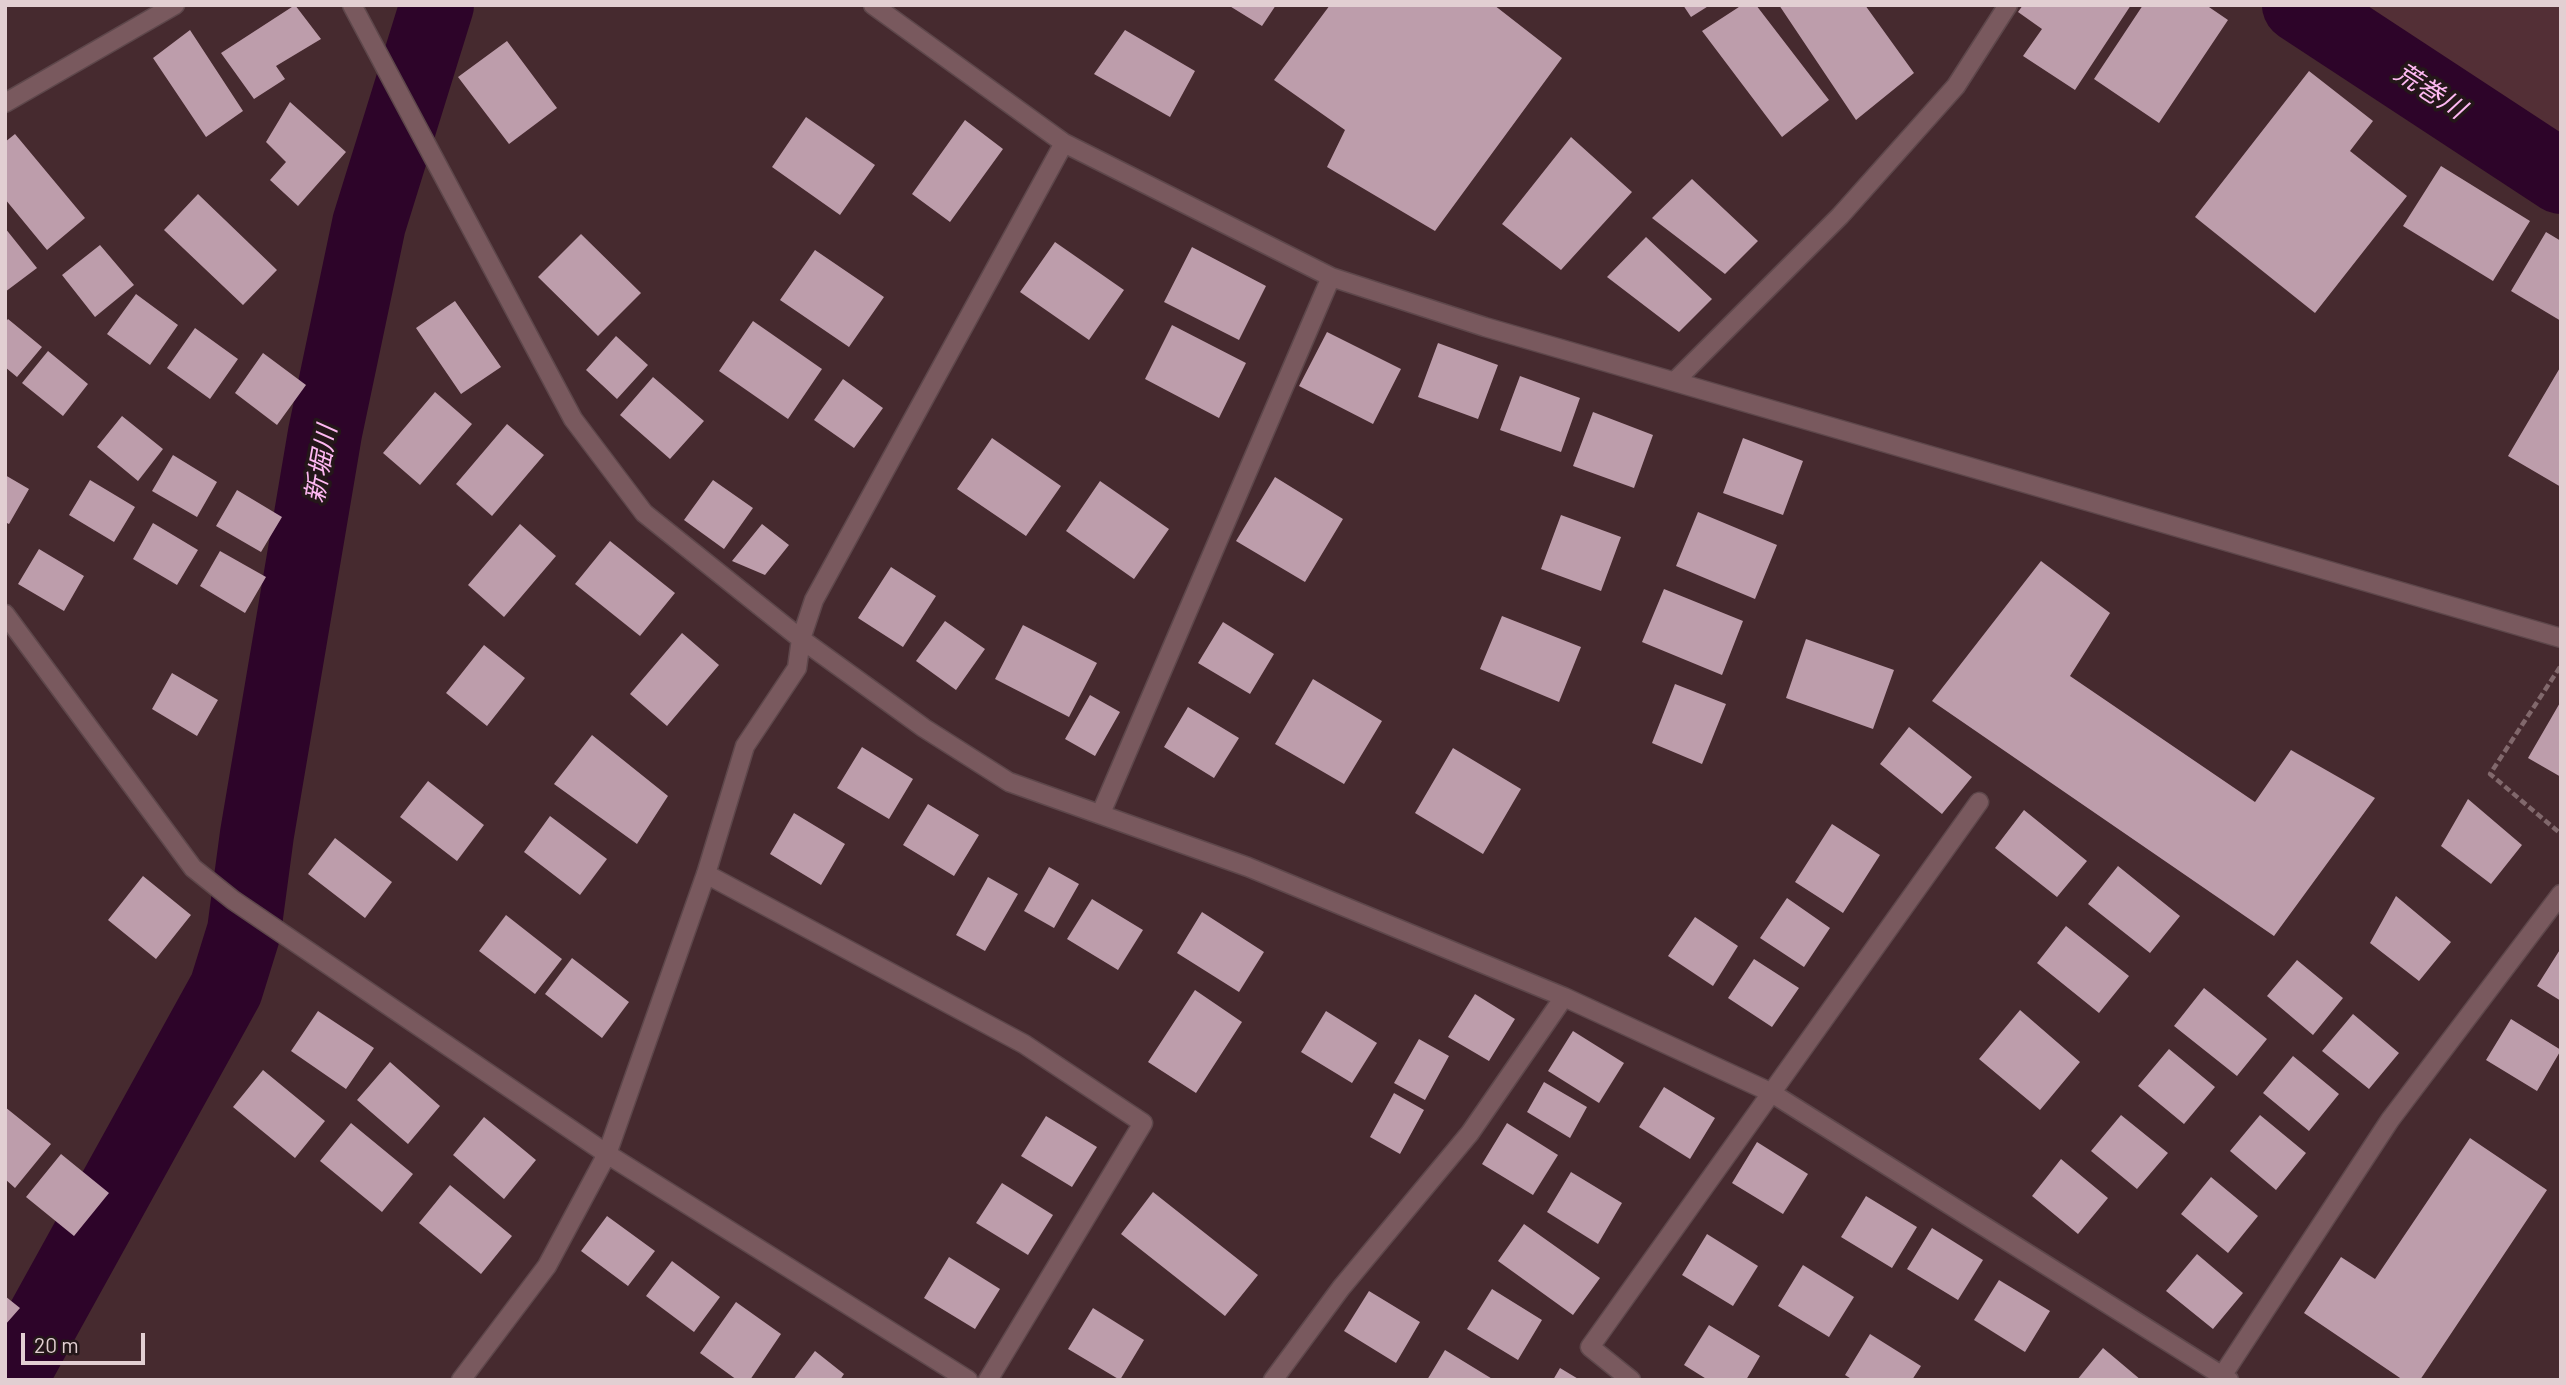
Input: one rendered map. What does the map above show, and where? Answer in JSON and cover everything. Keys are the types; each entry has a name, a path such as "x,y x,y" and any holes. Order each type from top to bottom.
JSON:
{"street":[{"path":"5,103 175,5"},
{"path":"352,5 573,419 644,513 801,639 924,729 1009,782 1248,867 1564,997 1770,1092 2226,1378 2390,1119 2561,894"},
{"path":"873,5 1064,143 1331,277 1485,327 2561,638"},
{"path":"1675,381 1840,216 1956,86 2008,5"},
{"path":"461,1380 547,1266 607,1154 706,874 745,746 797,668 801,639 814,600 1064,143"},
{"path":"1101,813 1331,277"},
{"path":"8,627 193,868 233,900 607,1154 968,1380"},
{"path":"1631,1380 1590,1347 1979,802"},
{"path":"706,874 1024,1044 1143,1123 988,1380"},
{"path":"1273,1380 1341,1288 1470,1133 1564,997"}],"path":[{"path":"2561,666 2490,774 2561,834"}],"shaded area":[{"path":"2326,5 2561,5 2561,145"}],"building":[{"path":"295,5 321,39 276,66 285,79 254,99 221,53"},
{"path":"1228,5 1276,5 1262,26"},
{"path":"1330,5 1494,5 1562,58 1435,231 1327,167 1345,130 1274,80"},
{"path":"1683,5 1710,5 1691,17"},
{"path":"1742,5 1756,5 1829,100 1782,137 1702,31"},
{"path":"1779,5 1865,5 1914,73 1856,120"},
{"path":"2023,5 2131,5 2075,90 2023,56 2042,29 2018,12"},
{"path":"2143,5 2206,5 2228,20 2159,123 2094,79"},
{"path":"190,30 243,111 206,137 153,58"},
{"path":"1125,30 1195,71 1170,117 1094,74"},
{"path":"507,41 557,108 509,144 458,77"},
{"path":"2309,71 2373,121 2350,151 2407,196 2315,313 2195,217"},
{"path":"290,102 346,152 298,206 270,180 286,162 266,142"},
{"path":"806,117 875,165 840,215 772,167"},
{"path":"965,120 1003,149 950,222 912,194"},
{"path":"15,134 85,218 47,250 5,199 5,142"},
{"path":"1571,137 1632,192 1561,270 1502,224"},
{"path":"2441,166 2530,221 2493,281 2403,226"},
{"path":"1692,179 1758,241 1725,274 1652,218"},
{"path":"198,194 277,270 243,305 164,230"},
{"path":"5,228 37,268 5,292"},
{"path":"2546,232 2561,241 2561,321 2511,291"},
{"path":"581,234 641,293 598,336 538,277"},
{"path":"1646,237 1712,299 1679,332 1607,277"},
{"path":"1055,242 1124,290 1089,340 1020,292"},
{"path":"100,245 134,285 95,317 62,275"},
{"path":"1192,247 1266,286 1239,340 1164,302"},
{"path":"815,250 884,297 849,347 780,300"},
{"path":"136,294 178,325 150,365 107,334"},
{"path":"455,301 501,367 461,394 416,328"},
{"path":"8,319 42,347 17,377 5,367 5,323"},
{"path":"753,321 822,369 788,419 719,371"},
{"path":"1172,325 1246,363 1219,418 1145,379"},
{"path":"195,328 238,359 210,399 167,368"},
{"path":"1327,332 1401,369 1373,424 1299,386"},
{"path":"616,336 648,365 617,399 586,370"},
{"path":"1438,343 1498,365 1478,419 1418,397"},
{"path":"48,351 88,384 63,416 22,383"},
{"path":"263,353 306,385 277,425 235,393"},
{"path":"2561,366 2561,487 2508,456"},
{"path":"1520,376 1580,398 1561,452 1500,430"},
{"path":"653,377 704,421 670,459 620,415"},
{"path":"843,379 883,408 854,448 814,420"},
{"path":"435,392 472,424 420,485 383,453"},
{"path":"1593,412 1653,435 1634,488 1573,466"},
{"path":"122,416 163,449 138,481 97,447"},
{"path":"507,424 544,455 492,516 456,484"},
{"path":"992,438 1061,486 1026,536 957,489"},
{"path":"1743,438 1803,461 1783,515 1723,493"},
{"path":"173,455 217,482 197,517 152,491"},
{"path":"5,475 29,489 9,524 5,522"},
{"path":"1275,477 1343,519 1305,582 1236,541"},
{"path":"90,480 135,507 114,542 69,515"},
{"path":"713,480 753,508 724,549 684,520"},
{"path":"1100,481 1169,529 1134,579 1066,531"},
{"path":"237,490 282,517 261,552 216,526"},
{"path":"1698,512 1777,545 1755,599 1676,566"},
{"path":"1561,515 1621,537 1601,591 1541,569"},
{"path":"153,523 198,550 177,585 133,559"},
{"path":"520,524 556,556 504,617 468,585"},
{"path":"762,524 789,545 765,575 732,561"},
{"path":"610,541 675,593 640,636 575,584"},
{"path":"39,549 84,576 64,611 18,584"},
{"path":"220,551 266,577 245,613 200,586"},
{"path":"2041,561 2110,613 2070,676 2255,802 2291,750 2375,798 2274,936 1932,701"},
{"path":"891,567 936,596 903,647 858,618"},
{"path":"1664,589 1743,621 1722,675 1642,642"},
{"path":"1502,616 1581,647 1559,702 1480,669"},
{"path":"945,621 985,649 956,690 916,661"},
{"path":"1223,622 1274,654 1250,694 1198,663"},
{"path":"1023,625 1097,663 1069,717 995,679"},
{"path":"682,633 719,665 667,726 630,694"},
{"path":"1806,639 1894,670 1873,729 1786,698"},
{"path":"484,645 525,678 487,726 446,693"},
{"path":"172,673 218,700 197,736 152,709"},
{"path":"1313,679 1382,721 1344,784 1275,744"},
{"path":"1675,684 1726,704 1702,764 1652,743"},
{"path":"1090,695 1120,712 1095,756 1065,739"},
{"path":"2561,701 2561,777 2528,758"},
{"path":"1188,707 1239,738 1214,778 1164,747"},
{"path":"1909,727 1972,777 1942,814 1880,764"},
{"path":"592,735 668,796 637,844 554,784"},
{"path":"862,747 913,779 889,819 837,788"},
{"path":"1453,748 1521,789 1483,854 1415,813"},
{"path":"428,781 484,825 457,861 400,817"},
{"path":"2468,799 2522,845 2491,884 2441,846"},
{"path":"928,804 979,835 954,876 903,845"},
{"path":"2024,810 2087,861 2057,897 1995,848"},
{"path":"794,813 845,844 821,885 770,854"},
{"path":"550,816 607,859 580,895 524,852"},
{"path":"1832,824 1880,855 1843,913 1795,882"},
{"path":"335,838 392,882 365,918 308,874"},
{"path":"2118,866 2180,916 2150,953 2088,904"},
{"path":"1049,867 1079,884 1054,928 1024,911"},
{"path":"143,876 191,915 156,959 108,920"},
{"path":"988,877 1018,894 985,951 956,935"},
{"path":"2396,896 2451,942 2419,981 2370,943"},
{"path":"1787,898 1830,928 1804,967 1760,938"},
{"path":"1092,899 1143,930 1118,970 1067,939"},
{"path":"1202,912 1264,952 1239,992 1177,953"},
{"path":"506,915 562,959 535,994 479,951"},
{"path":"1695,917 1738,946 1713,986 1668,956"},
{"path":"2066,926 2129,976 2099,1013 2037,963"},
{"path":"2561,948 2561,1001 2537,986"},
{"path":"572,958 629,1002 602,1038 545,994"},
{"path":"1754,959 1799,988 1772,1027 1728,998"},
{"path":"2297,960 2343,998 2313,1035 2267,996"},
{"path":"2204,988 2267,1039 2237,1076 2174,1026"},
{"path":"1195,990 1242,1022 1196,1093 1148,1062"},
{"path":"1475,994 1515,1019 1489,1061 1448,1037"},
{"path":"2020,1010 2080,1062 2040,1110 1979,1059"},
{"path":"318,1011 374,1048 346,1089 291,1051"},
{"path":"1326,1011 1377,1043 1352,1083 1301,1052"},
{"path":"2353,1014 2399,1053 2369,1089 2322,1051"},
{"path":"2511,1019 2561,1050 2537,1091 2486,1060"},
{"path":"1573,1031 1624,1063 1599,1103 1548,1071"},
{"path":"1419,1039 1449,1056 1425,1100 1394,1083"},
{"path":"2169,1049 2215,1087 2184,1124 2138,1086"},
{"path":"2293,1056 2339,1094 2309,1131 2263,1093"},
{"path":"390,1062 440,1106 408,1144 357,1100"},
{"path":"263,1070 325,1121 295,1158 233,1107"},
{"path":"1544,1082 1587,1107 1570,1138 1527,1112"},
{"path":"1664,1087 1715,1118 1690,1159 1639,1127"},
{"path":"1394,1093 1424,1110 1400,1154 1370,1137"},
{"path":"5,1107 51,1144 15,1188 5,1179"},
{"path":"2121,1115 2168,1153 2137,1189 2091,1151"},
{"path":"2260,1115 2306,1153 2276,1190 2230,1151"},
{"path":"1046,1116 1097,1147 1072,1187 1021,1156"},
{"path":"484,1117 536,1160 504,1199 453,1155"},
{"path":"351,1123 413,1174 382,1212 320,1161"},
{"path":"1507,1123 1558,1155 1533,1195 1482,1164"},
{"path":"2470,1138 2547,1190 2420,1380 2403,1380 2304,1313 2341,1257 2375,1279"},
{"path":"1757,1142 1808,1174 1783,1214 1732,1183"},
{"path":"61,1154 109,1193 74,1236 26,1197"},
{"path":"2061,1159 2108,1198 2078,1234 2032,1196"},
{"path":"1571,1172 1622,1203 1598,1244 1547,1212"},
{"path":"2211,1177 2258,1216 2228,1253 2181,1214"},
{"path":"1002,1183 1053,1215 1028,1255 976,1223"},
{"path":"450,1185 512,1236 481,1274 419,1223"},
{"path":"1153,1192 1258,1275 1225,1316 1121,1234"},
{"path":"1866,1196 1917,1227 1892,1268 1841,1237"},
{"path":"607,1216 655,1251 628,1286 581,1251"},
{"path":"1524,1224 1600,1278 1573,1315 1498,1261"},
{"path":"1932,1228 1983,1260 1958,1300 1907,1269"},
{"path":"1707,1234 1758,1266 1733,1306 1682,1275"},
{"path":"2197,1254 2243,1293 2213,1329 2166,1291"},
{"path":"949,1257 1000,1289 975,1329 924,1298"},
{"path":"672,1261 720,1297 694,1332 646,1296"},
{"path":"1803,1265 1854,1297 1829,1337 1778,1306"},
{"path":"1999,1280 2050,1311 2025,1352 1974,1320"},
{"path":"1492,1289 1542,1320 1518,1360 1467,1329"},
{"path":"1369,1291 1420,1322 1396,1363 1344,1331"},
{"path":"5,1296 20,1308 5,1325"},
{"path":"736,1302 781,1334 750,1380 737,1380 700,1353"},
{"path":"1093,1308 1144,1340 1120,1380 1068,1349"},
{"path":"1709,1325 1760,1356 1746,1380 1708,1380 1684,1365"},
{"path":"1870,1334 1921,1366 1912,1380 1853,1380 1845,1375"},
{"path":"2103,1348 2141,1380 2077,1380"},
{"path":"1445,1350 1494,1380 1427,1380"},
{"path":"815,1351 844,1374 840,1380 793,1380"},
{"path":"1560,1368 1580,1380 1553,1380"}],"waterway":[{"name":"新堀川","path":"10,1380 226,989 244,931 257,834 325,433 369,224 437,5"},
{"name":"荒巻川","path":"2299,5 2561,177"}]}
